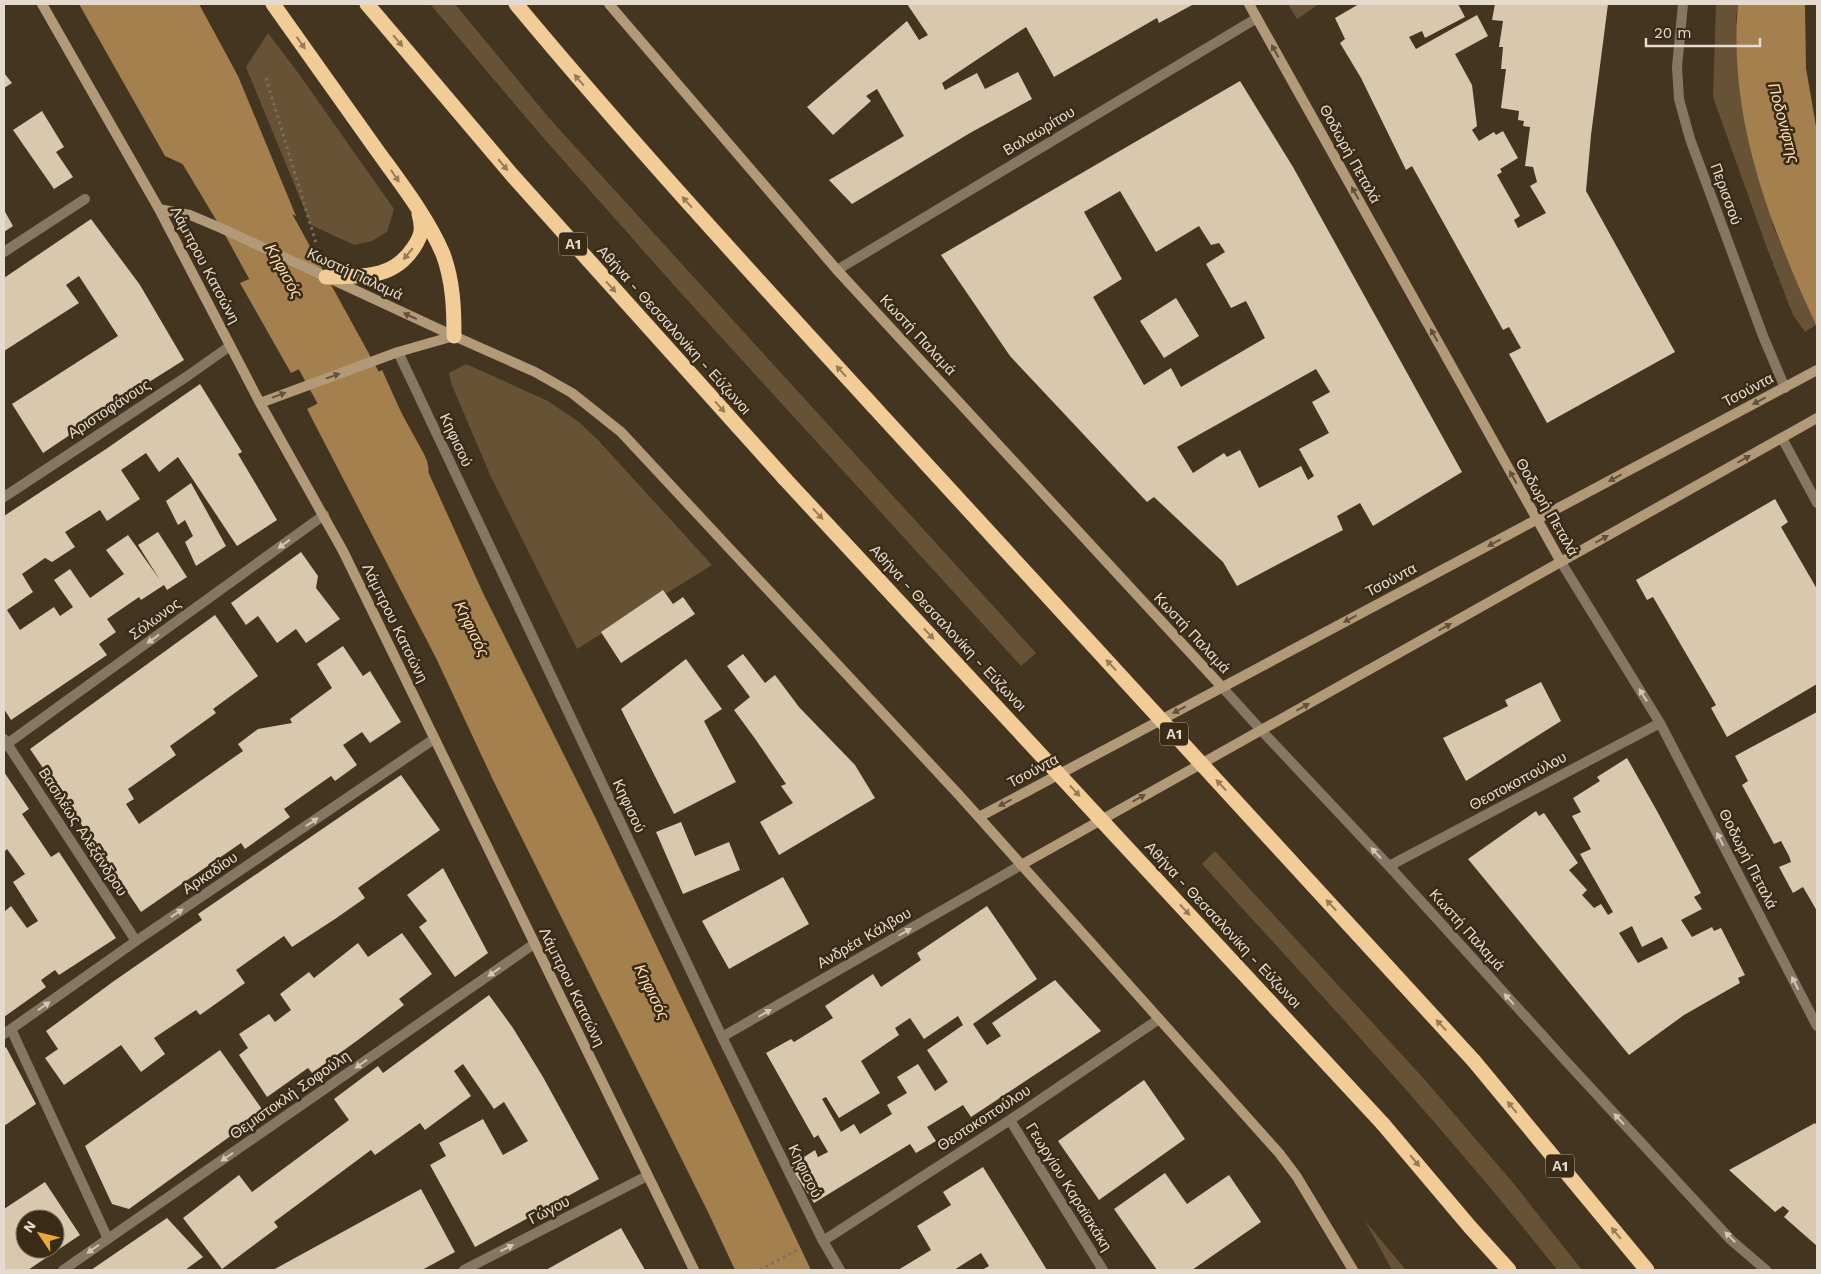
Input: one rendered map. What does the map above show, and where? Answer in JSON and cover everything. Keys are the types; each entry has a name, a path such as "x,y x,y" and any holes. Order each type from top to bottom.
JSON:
{"highway":[{"path":"273,4 395,176 434,235 447,268 454,303 454,336"},
{"name":"Αθήνα - Θεσσαλονίκη - Εύζωνοι","path":"367,4 512,175 785,478 1383,1124 1470,1227 1510,1270"},
{"name":"Α1","path":"516,4 713,231 1474,1060 1647,1270"},
{"path":"326,277 373,275 397,267 410,254 420,236 423,225 418,210"}],"street":[{"name":"Λάμπρου Κατσώνη","path":"42,4 159,209 260,403 343,551 694,1270"},
{"name":"Κωστή Παλαμά","path":"609,4 837,270 1389,866 1731,1240 1766,1270"},
{"name":"Θοδωρή Πεταλά","path":"1249,4 1561,562 1660,723 1817,1026"},
{"name":"Περισσού","path":"1683,4 1677,67 1679,99 1690,139 1763,336 1785,388"},
{"name":"Βαλαωρίτου","path":"837,270 1257,18"},
{"path":"4,252 86,199"},
{"name":"Κωστή Παλαμά","path":"159,209 190,215 220,228 547,378 572,393 621,432 979,817 1279,1154 1297,1177 1353,1270"},
{"path":"260,403 398,352 454,336"},
{"name":"Αριστοφάνους","path":"4,497 230,346"},
{"name":"Κηφισού","path":"398,352 722,1037 823,1240 840,1270"},
{"name":"Τσούντα","path":"979,817 1817,370"},
{"path":"1021,865 1817,418"},
{"path":"1782,438 1817,503"},
{"name":"Σόλωνος","path":"5,743 324,515"},
{"name":"Θεοτοκοπούλου","path":"1389,866 1660,723"},
{"name":"Αρκαδίου","path":"7,1031 136,941 434,740"},
{"name":"Βασιλέως Αλεξάνδρου","path":"5,743 136,941"},
{"name":"Ανδρέα Κάλβου","path":"722,1037 1021,865"},
{"name":"Θεμιστοκλή Σοφούλη","path":"63,1270 534,944"},
{"name":"Θεοτοκοπούλου","path":"823,1240 1010,1120 1159,1019"},
{"path":"7,1031 108,1239"},
{"name":"Γεωργίου Καραϊσκάκη","path":"1010,1120 1103,1270"},
{"name":"Γώγου","path":"464,1270 648,1176"}],"path":[{"path":"266,78 326,277"},
{"path":"760,1270 802,1248"}],"shaded area":[{"path":"430,4 455,4 549,118 1036,653 1021,666 680,292 540,134"},
{"path":"1288,4 1319,4 1297,19"},
{"path":"1716,4 1738,4 1736,19 1773,226 1816,325 1805,332 1793,315 1713,97"},
{"path":"268,33 394,209 387,232 372,241 354,245 311,225 246,67"},
{"path":"466,364 548,401 579,422 598,440 712,565 577,649 491,477 451,383 449,373"},
{"path":"1215,851 1425,1080 1514,1184 1582,1270 1557,1270 1428,1115 1202,864"},
{"path":"1365,1221 1406,1270 1392,1270"}],"water":[{"path":"79,4 199,4 238,76 296,216 165,156"},
{"name":"Ποδονίφτης","path":"1738,4 1805,4 1806,68 1817,132 1816,325 1768,209 1746,129 1739,88"},
{"path":"249,279 361,338 291,373 240,283"},
{"path":"382,370 483,593 596,819 811,1270 735,1270 493,780 436,658 307,409"}],"building":[{"path":"907,4 1194,4 1159,23 1157,18 1054,77 1026,27 942,83 945,90 977,73 985,89 1018,72 1032,99 970,133 852,204 829,180 904,136 877,89 866,96 871,101 833,135 807,107 907,21 919,40 928,35"},
{"path":"1359,4 1458,4 1465,17 1425,38 1422,31 1409,37 1416,49 1477,15 1488,36 1455,54 1472,85 1477,126 1472,130 1479,141 1494,132 1496,135 1503,131 1518,158 1500,169 1502,172 1497,175 1520,216 1514,220 1518,228 1546,213 1530,186 1537,182 1533,167 1525,166 1530,127 1523,126 1524,121 1518,120 1519,111 1501,108 1506,69 1501,69 1503,47 1499,47 1503,21 1492,20 1495,4 1608,4 1591,135 1586,191 1675,352 1547,423 1509,354 1521,348 1509,327 1503,330 1412,166 1406,170 1361,78 1340,43 1345,39 1335,18"},
{"path":"4,73 12,83 4,88"},
{"path":"1240,81 1293,167 1462,472 1373,526 1360,503 1337,516 1343,530 1237,586 1223,562 1154,497 1147,502 1010,356 941,255","holes":["1120,191 1156,252 1199,226 1211,245 1219,243 1225,252 1206,264 1231,308 1246,301 1265,338 1181,387 1171,368 1144,385 1093,297 1122,279 1084,212","1316,369 1330,392 1312,402 1329,433 1299,449 1314,476 1308,480 1301,466 1259,488 1240,450 1227,457 1224,453 1193,473 1177,447"]},
{"path":"42,111 64,147 56,152 73,177 54,189 13,130"},
{"path":"4,210 13,226 4,232"},
{"path":"91,219 140,285 184,360 43,453 12,404 118,336 79,276 66,285 79,303 4,351 4,278"},
{"path":"1176,298 1199,336 1164,358 1140,321"},
{"path":"200,384 242,452 238,454 277,520 237,546 178,457 159,472 146,453 121,470 140,499 107,521 100,510 65,532 75,547 52,562 45,558 22,574 33,592 7,610 20,630 54,607 60,616 73,607 54,580 70,569 90,598 124,574 106,550 128,535 160,580 138,545 158,532 187,577 167,590 164,585 141,600 139,597 107,619 116,632 99,644 107,655 11,720 4,709 4,516"},
{"path":"191,483 226,546 196,566 185,542 193,536 185,520 178,525 166,501"},
{"path":"1775,499 1788,522 1781,527 1817,589 1817,684 1727,737 1711,708 1716,705 1653,597 1647,600 1636,580"},
{"path":"301,552 318,576 316,588 340,619 306,643 296,629 277,643 258,616 246,625 231,603"},
{"path":"663,590 673,604 683,597 695,614 621,663 601,632"},
{"path":"215,615 258,676 213,709 216,713 170,746 176,755 128,789 134,799 126,804 139,824 243,751 238,744 258,729 292,723 290,719 332,688 317,664 343,646 363,676 370,671 401,722 370,743 362,732 343,745 357,765 335,781 331,776 284,809 290,817 245,849 241,843 141,912 30,749"},
{"path":"743,654 765,683 775,675 799,707 855,765 875,798 779,855 760,822 793,803 781,786 786,784 734,710 750,697 727,666"},
{"path":"686,659 722,709 704,721 736,782 674,814 621,709"},
{"path":"1541,682 1561,721 1466,781 1443,738 1508,706 1505,700"},
{"path":"1817,712 1817,911 1803,887 1793,893 1779,867 1791,862 1789,856 1781,841 1774,844 1742,785 1748,781 1735,756"},
{"path":"1627,758 1701,893 1694,897 1702,909 1681,920 1692,937 1712,927 1714,931 1721,928 1745,975 1738,978 1740,983 1684,1015 1629,1055 1468,859 1536,811 1539,816 1544,813 1578,863 1569,870 1587,890 1582,895 1594,908 1601,904 1608,915 1613,912 1580,854 1591,849 1572,816 1581,812 1573,798 1600,781 1597,777","holes":["1632,926 1642,947 1662,937 1668,948 1638,963 1619,933"]},
{"path":"4,772 29,809 22,814 51,857 59,852 116,938 59,975 55,970 41,980 46,987 4,1017 4,912 11,906 27,928 38,921 13,882 25,874 7,849 4,852"},
{"path":"401,775 440,830 358,888 365,898 335,919 292,947 284,936 236,970 245,983 200,1015 196,1010 154,1038 165,1054 141,1072 121,1045 64,1085 45,1058 58,1049 46,1031 202,920 198,914"},
{"path":"681,822 695,856 729,842 740,870 683,894 656,832"},
{"path":"443,868 488,953 455,977 419,927 427,921 407,895"},
{"path":"783,877 809,924 729,969 702,921"},
{"path":"987,906 1037,979 973,1024 987,1045 1001,1036 992,1023 1055,980 1101,1031 971,1117 963,1105 927,1127 936,1141 916,1153 910,1144 814,1203 790,1166 815,1150 818,1157 828,1152 818,1135 814,1138 766,1053 791,1039 794,1042 833,1018 825,1006 873,974 881,987 921,960 917,953","holes":["958,1016 963,1025 927,1050 948,1082 935,1091 918,1064 897,1077 907,1093 887,1105 892,1114 860,1134 854,1124 841,1132 822,1099 826,1097 839,1118 880,1093 861,1061 899,1035 895,1028 910,1018 924,1039"]},
{"path":"402,933 432,974 399,999 404,1005 358,1040 312,1073 308,1068 267,1097 239,1055 248,1048 239,1034 269,1014 275,1022 291,1010 280,994 309,972 314,978 358,943 368,957"},
{"path":"489,995 513,1028 543,1077 599,1179 475,1247 430,1165 446,1156 439,1143 483,1119 503,1155 528,1141 504,1102 494,1109 463,1064 454,1071 471,1096 425,1130 420,1123 375,1155 371,1150 274,1222 278,1227 222,1269 183,1218 239,1175 252,1192 349,1120 334,1099 378,1066 383,1073"},
{"path":"6,1047 36,1104 4,1126 4,1049"},
{"path":"220,1050 264,1112 129,1209 112,1204 85,1146"},
{"path":"1144,1080 1185,1139 1099,1200 1058,1141"},
{"path":"1815,1123 1817,1126 1817,1246 1784,1217 1789,1211 1783,1206 1775,1212 1729,1170"},
{"path":"983,1167 1047,1270 982,1270 989,1266 981,1253 954,1270 898,1270 931,1250 917,1226 951,1205 943,1192"},
{"path":"1165,1173 1187,1204 1229,1175 1261,1222 1192,1270 1157,1270 1114,1209"},
{"path":"45,1182 63,1209 15,1209 15,1259 44,1259 28,1270 4,1270 4,1209"},
{"path":"421,1189 455,1252 422,1270 273,1270"},
{"path":"65,1212 80,1235 65,1245"},
{"path":"167,1218 203,1257 185,1270 91,1270"},
{"path":"621,1228 645,1270 546,1270"}],"waterway":[{"name":"Κηφισός","path":"127,4 254,216 394,471"}]}
